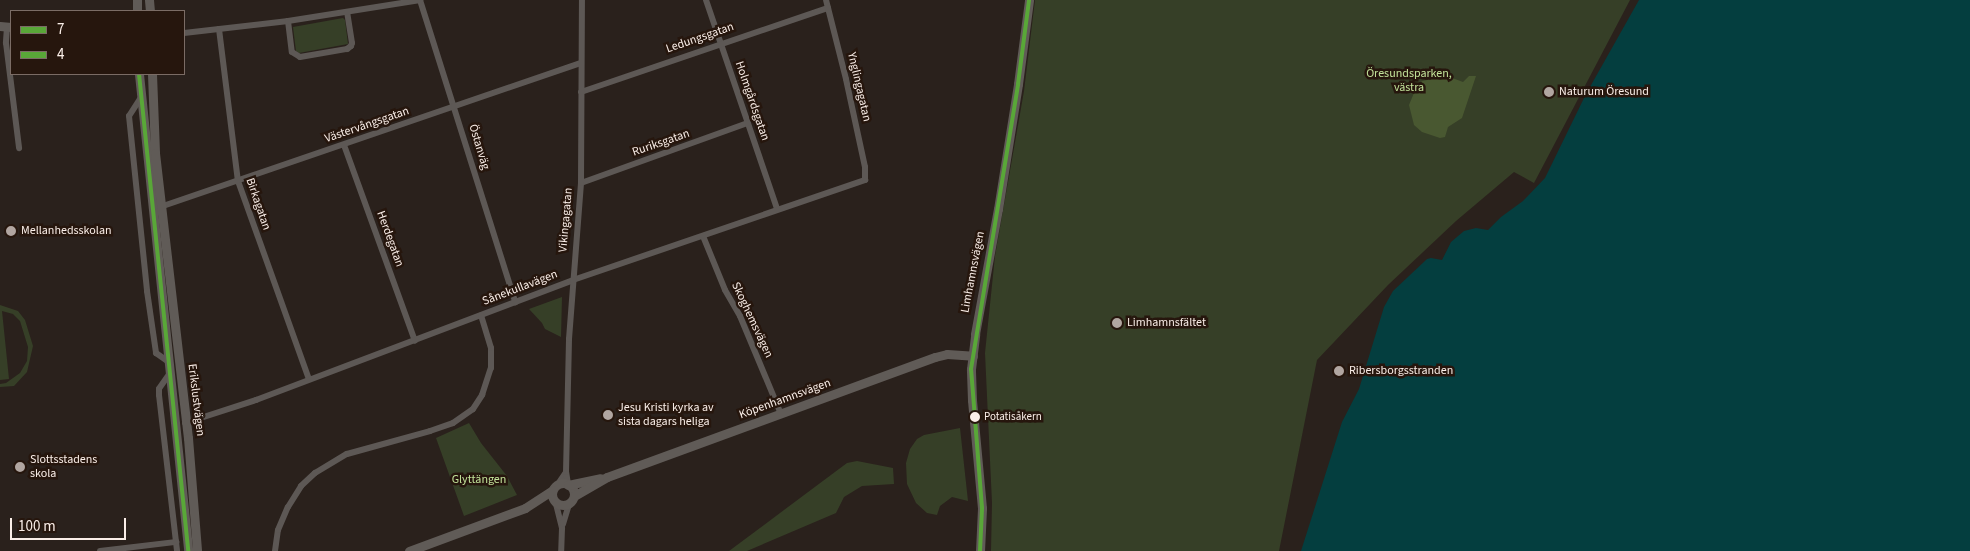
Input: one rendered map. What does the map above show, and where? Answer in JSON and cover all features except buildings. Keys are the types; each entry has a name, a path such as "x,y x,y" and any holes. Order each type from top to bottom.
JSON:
{"street":[{"path":"185,33 288,21 420,0"},
{"name":"Östanväg","path":"420,0 455,106 515,302"},
{"name":"Vikingagatan","path":"562,486 566,472 573,280 581,183 582,0"},
{"name":"Holmgårdsgatan","path":"706,0 777,209"},
{"name":"Ynglingagatan","path":"826,0 846,79 865,167 865,180"},
{"name":"Limhamnsvägen","path":"980,551 982,508 972,400 974,334 1017,94 1029,0"},
{"name":"Ledungsgatan","path":"581,92 828,8"},
{"path":"288,21 292,52 300,57 347,49 351,46 347,12"},
{"path":"6,27 6,43 19,148"},
{"name":"Birkagatan","path":"219,29 238,181 309,380"},
{"name":"Västervångsgatan","path":"160,207 581,63"},
{"name":"Erikslustvägen","path":"139,75 140,100 188,551"},
{"name":"Erikslustvägen","path":"152,75 154,153 185,423 197,551"},
{"name":"Erikslustvägen","path":"140,100 130,116 147,291 156,353 168,362"},
{"name":"Ruriksgatan","path":"581,183 748,124"},
{"name":"Herdegatan","path":"344,145 415,341"},
{"name":"Sånekullavägen","path":"185,423 205,419 573,280 865,180"},
{"name":"Skoghemsvägen","path":"703,236 725,290 740,316 781,414"},
{"path":"275,551 278,530 288,507 301,486 315,473 347,454 430,431 453,422 473,409 482,395 491,368 491,348 482,315"},
{"name":"Köpenhamnsvägen","path":"409,551 525,508 562,486 608,477 935,357 946,354 973,356"},
{"name":"Erikslustvägen","path":"170,373 159,389 159,395 177,551"},
{"name":"Köpenhamnsvägen","path":"571,500 608,477"},
{"path":"561,551 562,528 573,490 562,486 552,497 556,503 562,528"},
{"path":"556,503 563,506 571,500"},
{"name":"Köpenhamnsvägen","path":"525,508 556,503"},
{"path":"100,551 176,542"}],"green space":[{"name":"Öresundsparken, västra","path":"1035,0 1630,0 1534,183 1514,172 1456,221 1388,285 1317,360 1279,551 991,551 992,503 985,353 995,256 1024,91"},
{"path":"343,18 345,20 348,44 299,53 296,51 293,27"},
{"path":"1447,76 1463,82 1469,76 1476,76 1462,118 1448,127 1445,137 1440,138 1422,132 1414,125 1409,105 1416,88 1422,81 1442,79"},
{"path":"562,297 561,337 545,329 529,309"},
{"path":"0,305 18,311 25,320 33,346 27,372 14,386 0,387 0,384 6,383 20,373 27,361 28,347 20,321 13,314 2,311 9,379 0,380"},
{"name":"Glyttängen","path":"469,423 481,443 507,476 517,495 464,516 436,438"},
{"path":"960,428 968,501 952,497 940,506 937,515 927,513 916,503 907,484 906,463 910,449 917,439 924,435"},
{"path":"857,461 893,468 894,484 862,486 844,497 836,513 747,551 729,551 847,463"}],"water":[{"path":"1639,0 1970,0 1970,551 1301,551 1342,422 1359,389 1384,307 1393,291 1427,259 1442,260 1451,242 1464,231 1476,228 1488,230 1501,217 1523,201 1545,178 1586,94"}],"transit line":[{"name":"7","path":"980,551 982,508 971,369 1018,84 1029,0"},
{"name":"4","path":"139,75 188,551"}],"place":[{"name":"Naturum Öresund","path":"1549,92"},
{"name":"Mellanhedsskolan","path":"11,231"},
{"name":"Limhamnsfältet","path":"1117,323"},
{"name":"Ribersborgsstranden","path":"1339,371"},
{"name":"Jesu Kristi kyrka av sista dagars heliga","path":"608,415"},
{"name":"Potatisåkern","path":"975,417"},
{"name":"Slottsstadens skola","path":"20,467"}]}
